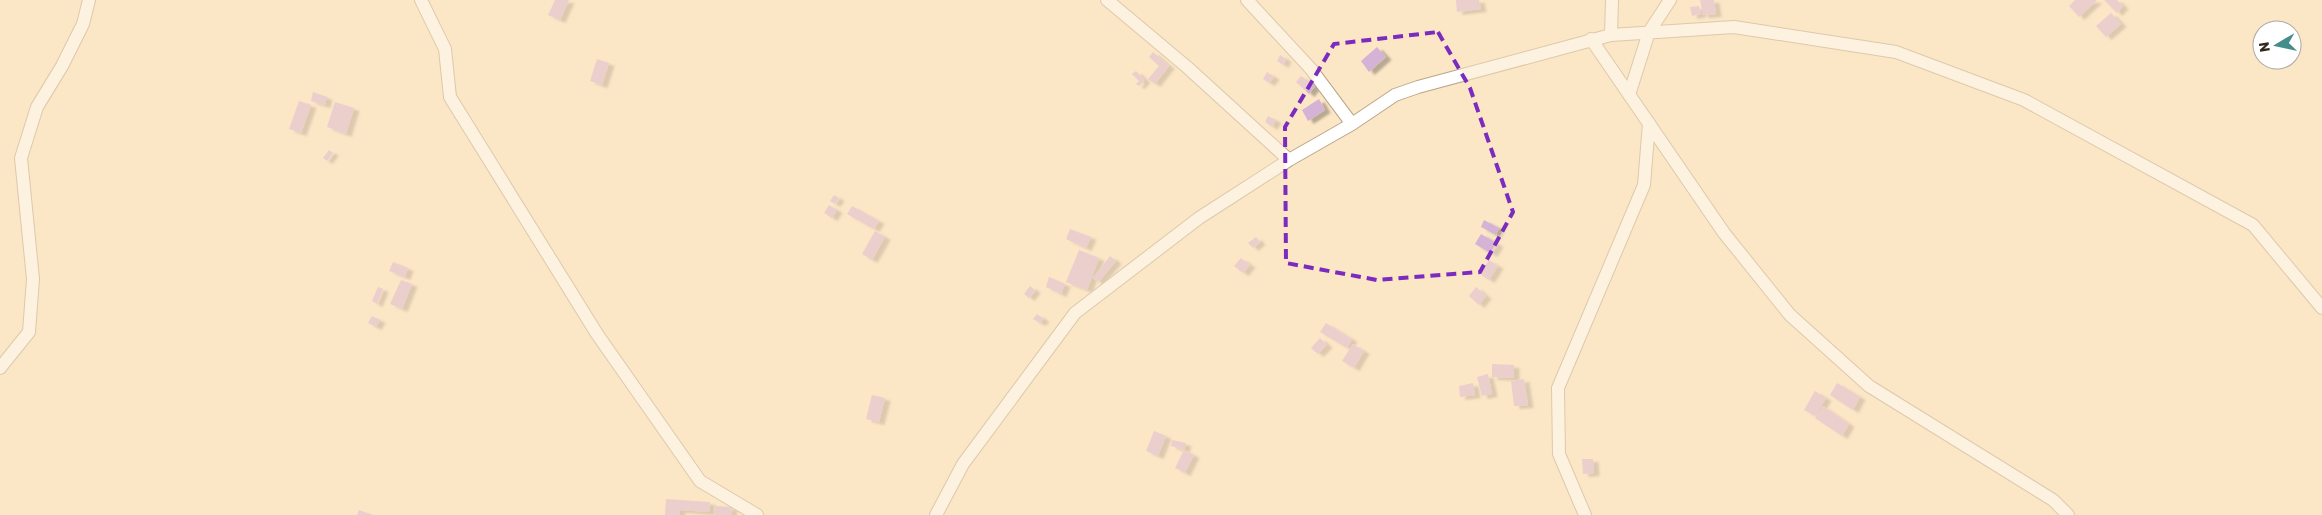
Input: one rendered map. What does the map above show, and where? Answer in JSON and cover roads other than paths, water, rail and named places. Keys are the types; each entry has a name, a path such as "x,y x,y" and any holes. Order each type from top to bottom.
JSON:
{"street":[{"path":"0,368 29,332 33,279 21,158 37,107 75,41 83,24 89,0"},
{"path":"421,0 445,48 450,97 597,334 700,482 757,515"},
{"path":"1107,0 1187,67 1288,160"},
{"path":"1247,0 1311,69 1352,124"},
{"path":"1611,34 1612,0"},
{"path":"1629,95 1649,32 1670,0"},
{"path":"936,515 963,464 1075,313 1199,218 1288,160 1352,124 1395,96 1409,90 1611,34 1734,27 1896,52 2024,100 2253,225 2322,308"},
{"path":"1591,39 1724,233 1790,316 1869,386 2053,500 2068,515"},
{"path":"1585,515 1559,454 1558,388 1644,185 1649,123"}]}
